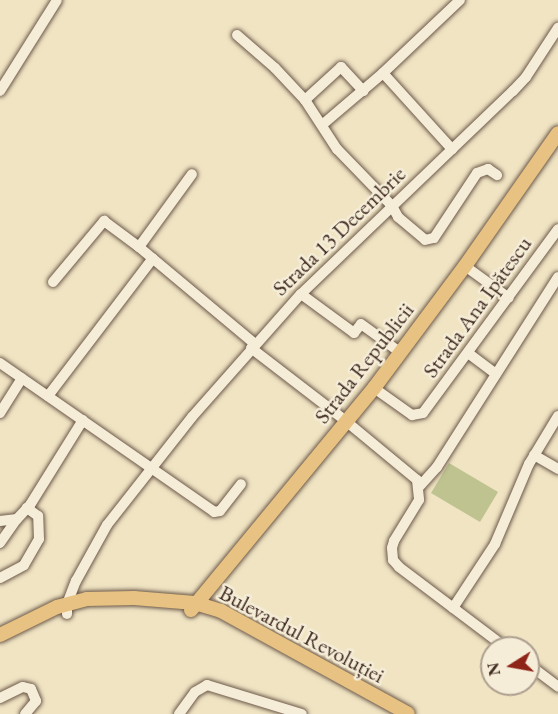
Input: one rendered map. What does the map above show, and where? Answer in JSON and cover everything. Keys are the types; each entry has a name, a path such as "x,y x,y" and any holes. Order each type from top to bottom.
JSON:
{"main road":[{"name":"Strada Republicii","path":"193,607 374,388 465,266 558,133"},
{"name":"Bulevardul Revoluției","path":"67,609 107,605 193,607 221,611 408,714"},
{"name":"Bulevardul Revoluției","path":"193,607 390,714"},
{"path":"0,635 67,609"},
{"path":"0,645 67,609"}],"street":[{"path":"0,91 57,0"},
{"path":"322,125 383,73 460,0"},
{"name":"Strada 13 Decembrie","path":"67,609 82,567 107,525 151,468 253,346 301,294 526,77 558,28"},
{"path":"237,35 275,68 305,100 337,149 392,206 398,217 429,240 434,238 477,173 488,169 497,175"},
{"path":"305,100 341,67 363,91"},
{"path":"383,73 452,149"},
{"path":"139,247 192,174"},
{"path":"53,282 104,221 153,258 253,346 406,469 419,487 419,500 392,548 393,560 399,567 490,636"},
{"name":"Strada Ana Ipătescu","path":"374,388 412,415 418,416 427,408 558,229"},
{"path":"48,396 153,258"},
{"path":"465,266 509,298"},
{"path":"419,487 432,474 558,277"},
{"path":"301,294 354,333 361,324 400,353"},
{"path":"468,353 496,374"},
{"path":"0,363 216,513 242,484"},
{"path":"0,413 21,378"},
{"path":"453,608 495,544 534,455 558,417"},
{"path":"0,543 27,508 84,420"},
{"path":"534,455 558,469"},
{"path":"0,578 24,565 39,539 38,516 27,508"},
{"path":"0,521 17,519"},
{"path":"540,673 558,687"},
{"path":"179,714 195,692 207,685 281,711 302,714"},
{"path":"0,698 23,687 31,689 36,701 25,714"}],"green space":[{"path":"449,463 498,492 480,522 431,493"}]}
